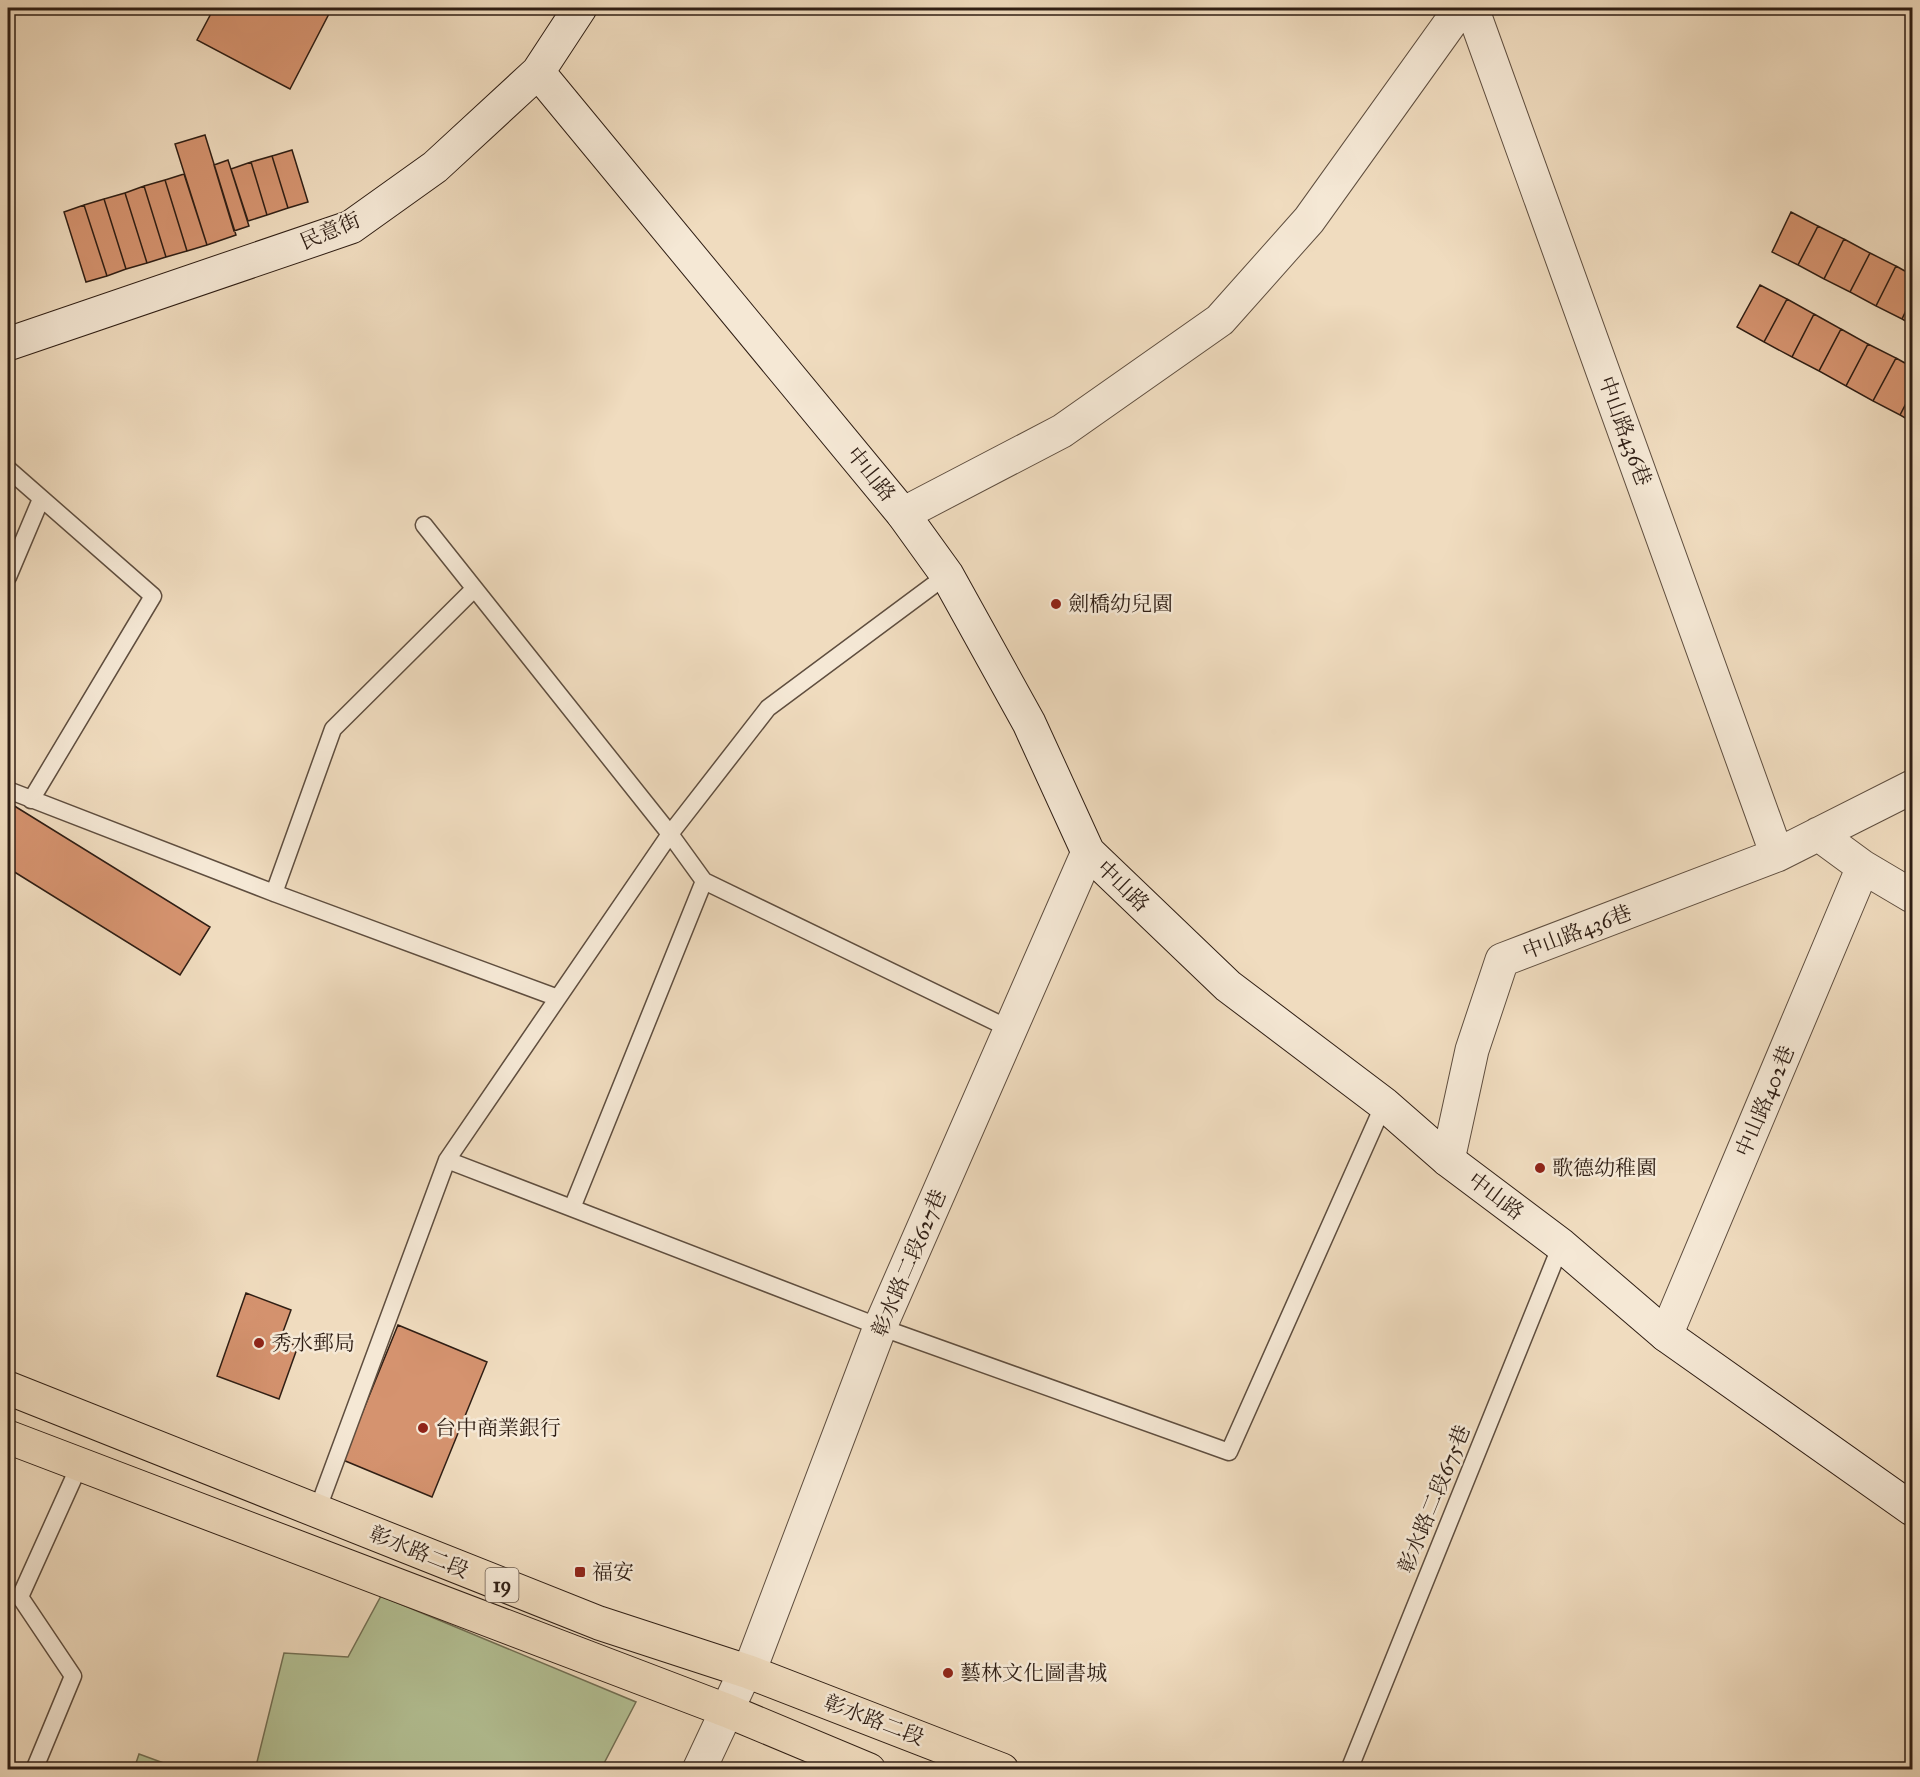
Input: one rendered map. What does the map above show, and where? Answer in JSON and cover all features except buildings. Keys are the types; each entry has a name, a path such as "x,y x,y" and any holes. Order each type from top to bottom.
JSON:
{"main road":[{"name":"彰水路二段","path":"8,1388 599,1623 1002,1770"},
{"name":"彰水路二段","path":"8,1437 728,1711 869,1770"}],"street":[{"name":"民意街","path":"8,344 351,227 435,167 538,72 580,8"},
{"path":"903,514 1062,431 1220,320 1309,220 1461,8"},
{"name":"中山路436巷","path":"1472,8 1777,855"},
{"name":"中山路","path":"538,72 903,514 946,575 1029,723 1088,852 1228,986 1384,1104 1448,1160 1561,1245 1666,1335 1912,1509"},
{"name":"中山路436巷","path":"1448,1160 1472,1050 1502,960 1777,855 1912,787"},
{"path":"1818,834 1863,867 1912,896"},
{"name":"彰水路二段627巷","path":"699,1770 746,1675 880,1327 1088,852"},
{"name":"中山路402巷","path":"1666,1335 1863,867"}],"lane":[{"path":"8,470 153,596 31,800"},
{"path":"8,577 41,499"},
{"path":"424,525 670,834 704,881 1010,1029"},
{"path":"317,1511 447,1160 670,834 768,708 946,575"},
{"path":"274,893 333,729 474,589"},
{"path":"8,790 274,893 558,998"},
{"path":"572,1208 704,881"},
{"path":"447,1160 880,1327 1229,1452 1384,1104"},
{"name":"彰水路二段675巷","path":"1349,1770 1561,1245"},
{"path":"33,1770 73,1676 20,1597 80,1464"}],"green space":[{"path":"381,1596 636,1702 601,1769 255,1770 284,1653 348,1657"},
{"path":"139,1754 180,1769 134,1769"}],"place":[{"name":"劍橋幼兒園","path":"1056,604"},
{"name":"歌德幼稚園","path":"1540,1168"},
{"name":"秀水郵局","path":"259,1343"},
{"name":"台中商業銀行","path":"423,1428"},
{"name":"福安","path":"580,1572"},
{"name":"藝林文化圖書城","path":"948,1673"}]}
